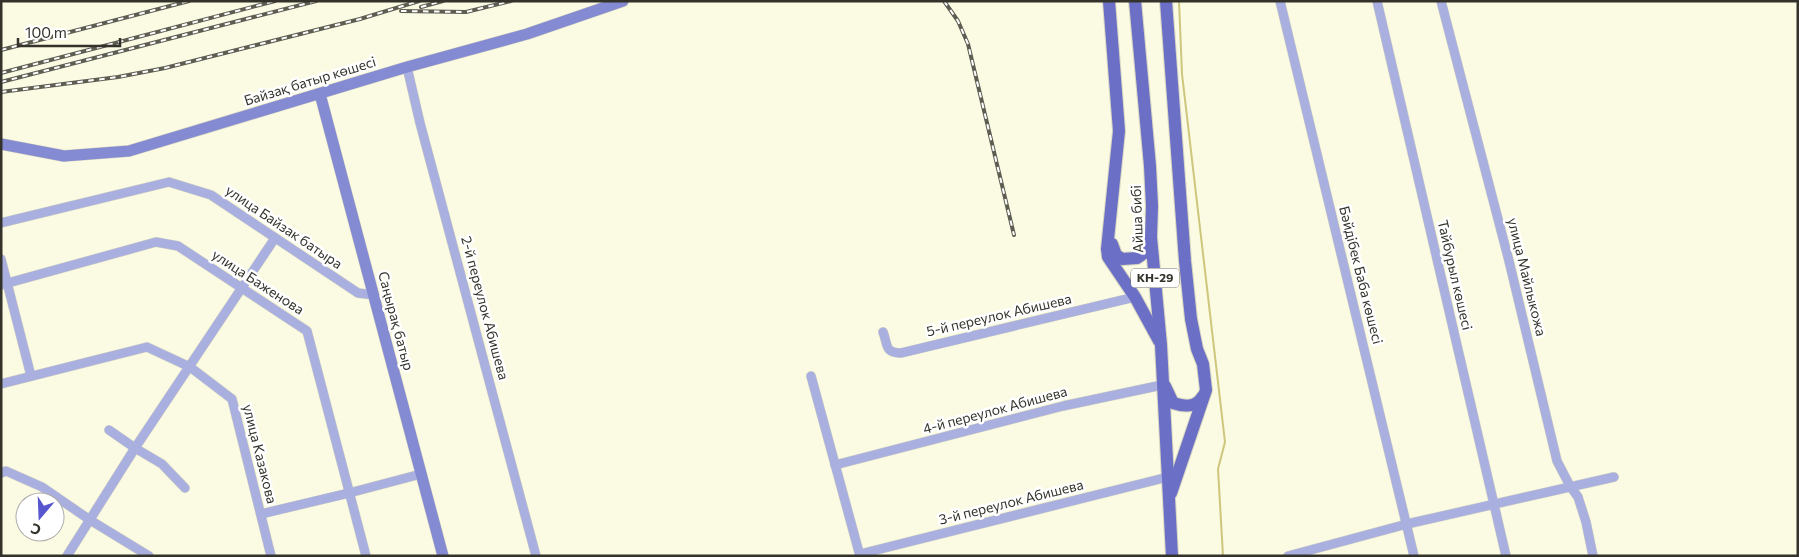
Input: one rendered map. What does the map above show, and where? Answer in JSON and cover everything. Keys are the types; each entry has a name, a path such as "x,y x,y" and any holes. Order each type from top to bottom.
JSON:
{"main road":[{"name":"Байзақ батыр көшесі","path":"1,144 64,156 129,151 407,67 528,34 623,1"},
{"path":"1109,1 1118,131 1107,250 1108,257 1136,297 1161,345"},
{"name":"Айша бибі","path":"1135,1 1150,166 1151,238 1161,345 1172,556"},
{"path":"1166,1 1185,261 1191,319 1197,349 1203,364 1206,390 1170,498"},
{"name":"Саңырақ батыр","path":"320,94 443,556"},
{"path":"1109,227 1112,247 1116,255 1122,259 1137,258 1144,254 1151,238"},
{"path":"1163,382 1173,403 1180,406 1194,405 1199,402 1206,390"}],"street":[{"name":"Бәйдібек Баба көшесі","path":"1280,1 1414,556"},
{"name":"Тайбурыл көшесі","path":"1377,1 1506,556"},
{"name":"улица Майлыкожа","path":"1441,1 1509,261 1558,461 1570,486 1578,497 1586,522 1593,556"},
{"name":"2-й переулок Абишева","path":"407,67 420,123 536,556"},
{"name":"улица Байзак батыра","path":"1,223 169,182 211,195 358,292 374,296"},
{"path":"67,556 135,448 276,238"},
{"name":"улица Баженова","path":"4,284 156,242 178,246 307,330 366,556"},
{"path":"1,260 4,284 31,376"},
{"name":"5-й переулок Абишева","path":"882,332 888,349 893,353 901,352 1136,297"},
{"name":"улица Казакова","path":"1,384 147,347 190,367 232,399 271,556"},
{"path":"811,376 860,555"},
{"name":"4-й переулок Абишева","path":"835,465 1163,382"},
{"path":"109,430 162,464 185,488"},
{"path":"1,473 6,471 42,487 90,520 149,556"},
{"path":"261,514 421,474"},
{"name":"3-й переулок Абишева","path":"860,555 1168,477"},
{"path":"1288,556 1406,524 1614,477"}],"waterway":[{"path":"1179,1 1182,74 1225,442 1218,469 1223,556"}],"railway":[{"path":"1,50 189,1"},
{"path":"1,73 275,1"},
{"path":"1,82 316,1"},
{"path":"1,92 118,77 165,68 360,19 419,1"},
{"path":"421,7 443,1"},
{"path":"401,11 466,12 511,1"},
{"path":"944,1 958,21 968,44 1014,235"}]}
